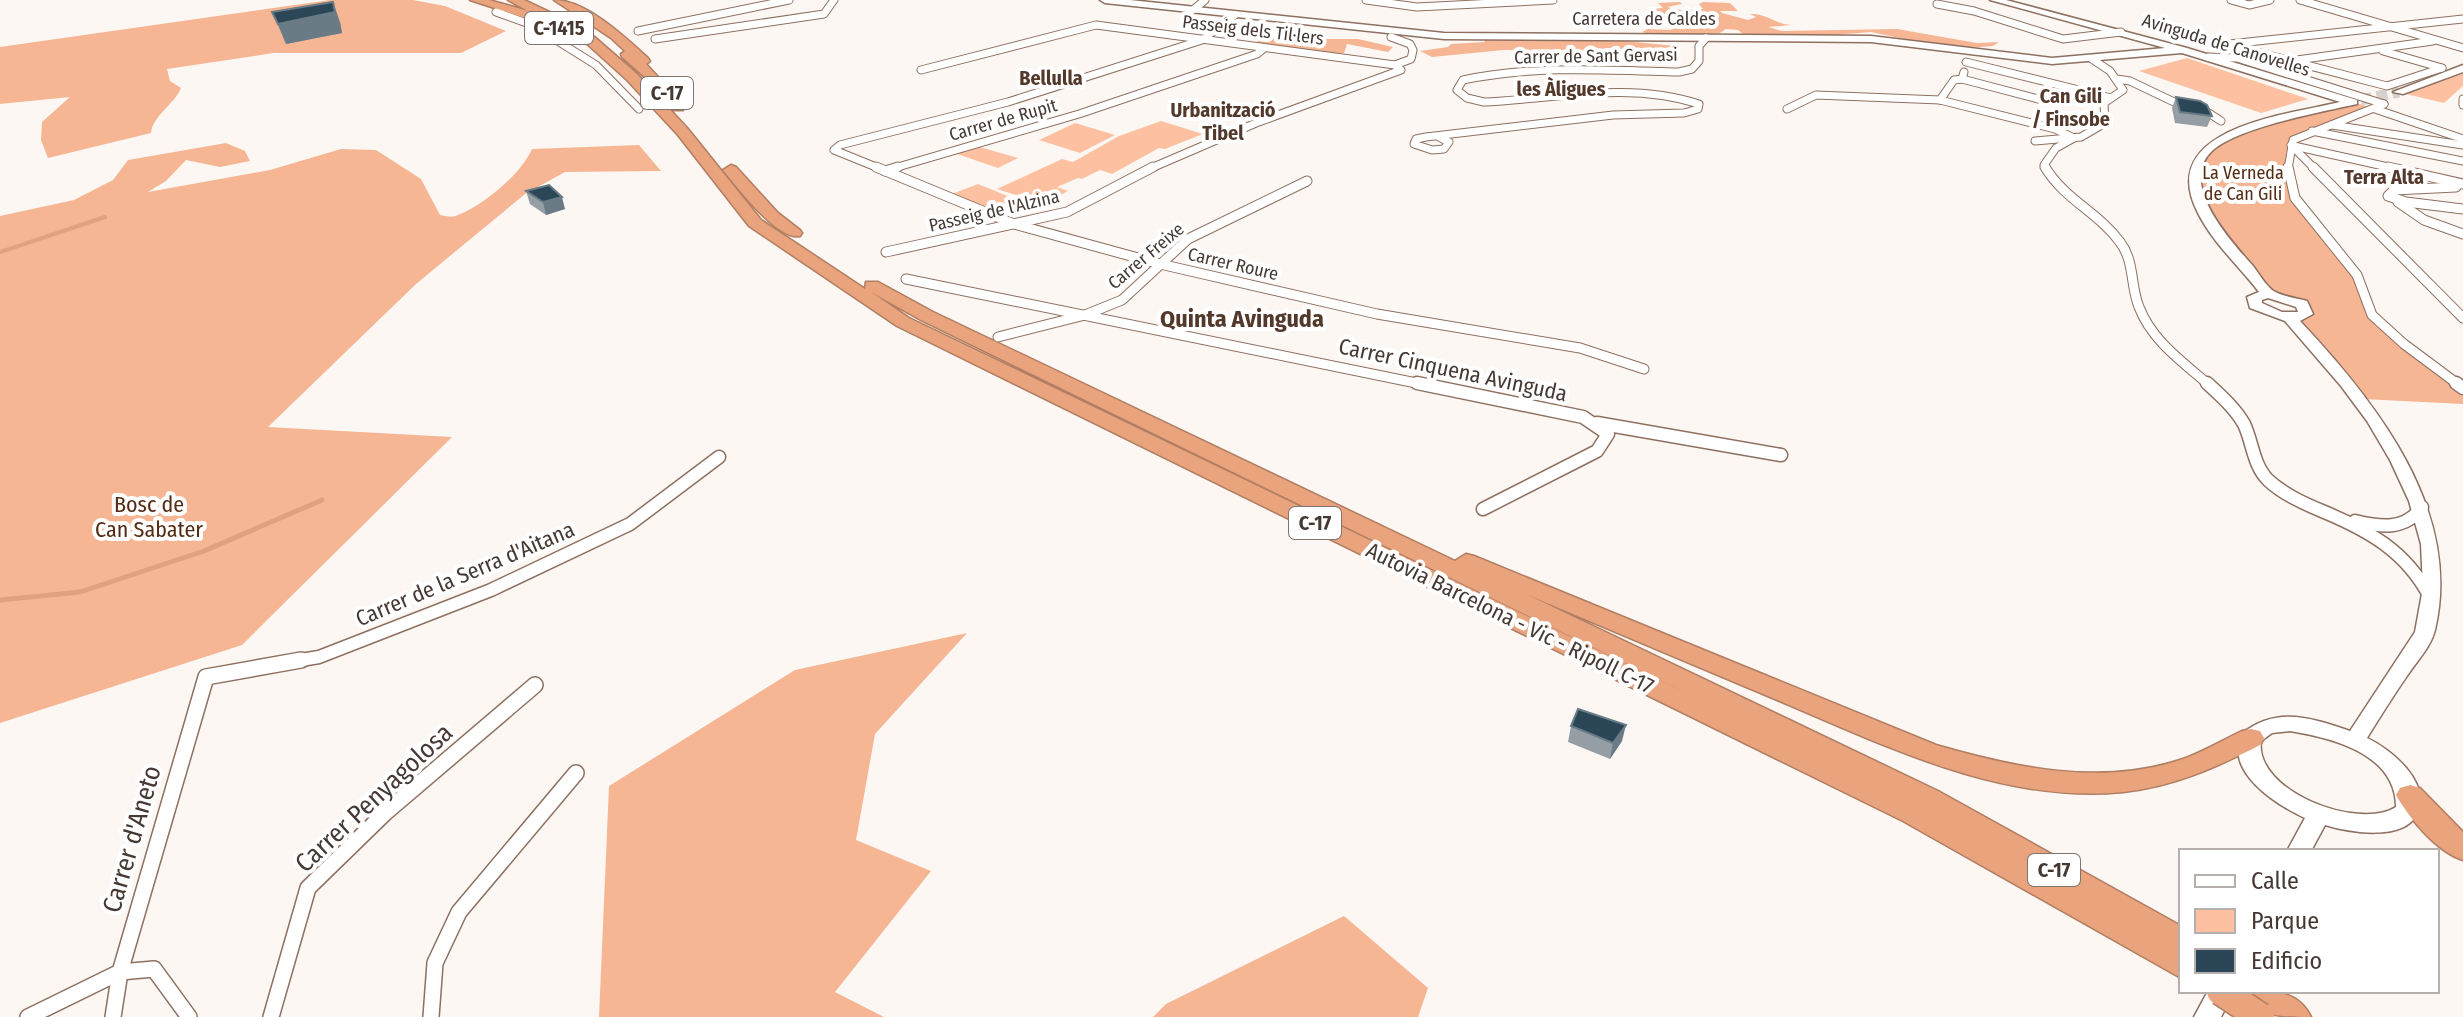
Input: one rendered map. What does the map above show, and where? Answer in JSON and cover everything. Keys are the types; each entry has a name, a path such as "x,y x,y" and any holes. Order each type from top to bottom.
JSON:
{"highway":[{"name":"C-1415","path":"476,0 508,4"},
{"name":"Autovia Barcelona - Vic - Ripoll C-17","path":"538,0 555,6 600,34 772,216 834,264 927,316 1928,798 2179,955"},
{"path":"560,0 615,35 641,57 642,76"},
{"name":"Autovia Barcelona - Vic - Ripoll C-17","path":"508,4 580,31 642,76 755,223 903,322 1913,814 2179,955"},
{"path":"1272,484 1913,746 1992,772 2056,783 2099,784 2149,779 2191,767 2251,738"},
{"path":"2410,795 2431,820 2463,849"},
{"path":"2227,993 2272,1007"}],"street":[{"path":"638,31 789,0"},
{"path":"655,39 824,14 834,0"},
{"name":"Carretera de Caldes","path":"1105,0 1434,35 1871,39 1967,56 2041,60 2092,59 2183,50"},
{"path":"1193,10 1205,0"},
{"path":"1366,0 1417,7 1553,0"},
{"name":"Avinguda de Canovelles","path":"1995,0 2121,32 2357,101 2233,135 2209,146 2198,161 2195,174 2204,211 2268,294 2293,299 2307,310 2300,317 2289,317 2362,399 2398,450 2418,491 2422,507"},
{"path":"2231,0 2249,5 2270,0"},
{"path":"2300,0 2463,48"},
{"path":"508,4 496,12 532,25 596,65 639,109"},
{"path":"1937,4 1974,11 2063,39 2121,32"},
{"path":"1202,40 1235,15"},
{"path":"2376,49 2442,68 2387,86 2225,45 2463,19"},
{"name":"Passeig dels Til·lers","path":"921,70 1096,25 1395,65"},
{"path":"1391,37 1405,40 1413,50 1411,59 1395,65"},
{"name":"Carrer de Sant Gervasi","path":"1439,137 1599,117 1684,113 1698,109 1699,104 1682,96 1611,94 1484,102 1467,98 1457,90 1463,80 1486,75 1580,69 1679,72 1692,69 1699,61 1699,46 1706,38"},
{"name":"Carrer Roure","path":"1202,40 1008,102 840,145 834,150 1014,224 1160,264 1377,314 1580,348 1644,369"},
{"path":"2289,61 2439,41"},
{"name":"Carrer de Rupit","path":"885,171 1079,114 1257,54 1264,48"},
{"path":"1962,79 1967,56 2111,98"},
{"path":"2208,57 2237,58 2380,106 2463,139"},
{"path":"2092,59 2103,65 2123,90 2104,103 2105,123 2097,131 2057,146 2044,165 2050,180 2110,231 2127,253 2138,306 2155,334 2240,418 2253,444 2256,461 2266,478 2291,496 2374,535 2406,558 2434,605"},
{"name":"Passeig de l'Alzina","path":"886,252 1067,212 1151,168 1401,70 1395,65"},
{"path":"2399,92 2463,68"},
{"path":"1937,101 1954,80 1962,79 2042,100"},
{"path":"2117,79 2130,81 2174,102 2198,106 2221,121"},
{"path":"1787,109 1816,95 1937,101 2055,129 2097,131"},
{"path":"2463,99 2463,105"},
{"path":"2380,106 2298,136 2286,153 2289,191 2358,276 2368,311 2463,388"},
{"path":"2329,124 2463,145"},
{"path":"2055,129 2074,138"},
{"path":"2312,131 2463,161"},
{"path":"2057,146 2035,141 2074,138"},
{"path":"2291,145 2463,185"},
{"path":"2291,145 2463,318"},
{"name":"Carrer Freixe","path":"998,337 1085,315 1122,300 1188,239 1307,181"},
{"path":"2463,185 2389,193 2388,196 2424,220 2463,234"},
{"path":"2395,200 2463,209"},
{"name":"Carrer Cinquena Avinguda","path":"906,279 1583,417 1608,434 1597,451 1483,509"},
{"path":"1590,422 1781,455"},
{"name":"Carrer de la Serra d'Aitana","path":"206,677 319,657 491,590 630,524 719,457"},
{"path":"2336,516 2392,526 2415,520 2422,507"},
{"path":"2355,740 2423,636 2434,605 2434,564 2422,507"},
{"name":"Carrer d'Aneto","path":"113,1017 120,972 206,677"},
{"name":"Carrer Penyagolosa","path":"271,1017 308,888 385,813 535,685"},
{"path":"2290,723 2322,727 2355,740 2381,757 2401,776 2410,795 2407,811 2394,821 2360,824 2319,814 2286,797 2261,777 2249,755 2251,738 2266,726 2290,723"},
{"path":"431,1017 435,963 459,912 576,773"},
{"path":"2300,849 2319,814"},
{"path":"28,1017 120,972 154,969 189,1017"},
{"path":"2207,1017 2220,993"}],"green space":[{"path":"330,0 413,0 445,6 506,31 461,53 274,53 167,69 170,81 181,88 156,121 151,133 48,158 41,140 42,122 70,97 0,104 0,47"},
{"path":"1703,2 1730,3 1738,11 1720,11 1722,13 1748,20 1756,17 1750,14 1756,14 1791,25 1768,27 1782,31 1897,29 1977,43 1999,42 1993,46 1969,48 1928,44 1871,32 1834,35 1743,34 1738,30 1726,29 1720,33 1656,36 1642,32 1648,29 1671,30 1666,22 1653,20 1653,15 1659,13 1654,9 1663,8 1658,3 1682,4 1667,7 1689,12 1683,9 1703,9 1699,4"},
{"path":"1482,37 1605,39 1675,46 1673,51 1504,50 1432,57 1420,51 1451,44 1485,42"},
{"path":"1261,39 1358,39 1393,47 1388,52 1347,44 1344,53 1333,53 1254,44"},
{"path":"2187,58 2308,99 2261,113 2139,71"},
{"path":"2463,71 2463,86 2444,103 2406,94"},
{"name":"La Verneda de Can Gili","path":"2353,102 2375,109 2293,140 2286,153 2289,191 2358,276 2368,311 2463,388 2463,404 2362,399 2289,317 2307,310 2268,294 2204,211 2198,161 2233,135"},
{"path":"1161,121 1203,134 1165,149 1159,148 1112,174 1100,170 1057,187 1068,191 1043,204 997,189 1062,159 1073,162 1119,136"},
{"path":"1075,123 1115,135 1080,153 1039,140"},
{"name":"Bosc de Can Sabater","path":"226,143 245,151 250,161 220,167 186,160 166,181 148,192 270,170 341,149 376,150 421,179 440,215 452,217 479,204 501,188 532,149 639,145 661,171 565,172 525,194 416,284 268,427 452,437 242,645 0,723 0,216 74,200 113,180 128,160"},
{"path":"976,146 1018,158 998,168 957,154"},
{"path":"978,184 1022,202 997,212 952,194"},
{"path":"967,633 875,734 856,840 931,871 835,992 884,1017 599,1017 609,786 795,670"},
{"path":"1344,916 1428,988 1418,1017 1153,1017 1166,1004"}],"building":[{"path":"333,2 335,12 278,24 272,12"},
{"path":"2176,97 2200,101 2207,105 2212,116 2180,112"},
{"path":"549,185 562,197 543,202 526,191"},
{"path":"1578,709 1626,725 1613,743 1571,726"}],"waterway":[{"path":"0,252 105,217"},
{"path":"0,600 80,592 204,551 322,500"}],"tunnel":[{"path":"2361,100 2399,92"}],"district":[{"name":"Bellulla","path":"1051,78"},
{"name":"les Àligues","path":"1561,89"},
{"name":"Can Gili / Finsobe","path":"2071,108"},
{"name":"Urbanització Tibel","path":"1223,122"},
{"name":"Terra Alta","path":"2384,177"},
{"name":"Quinta Avinguda","path":"1242,319"}]}
